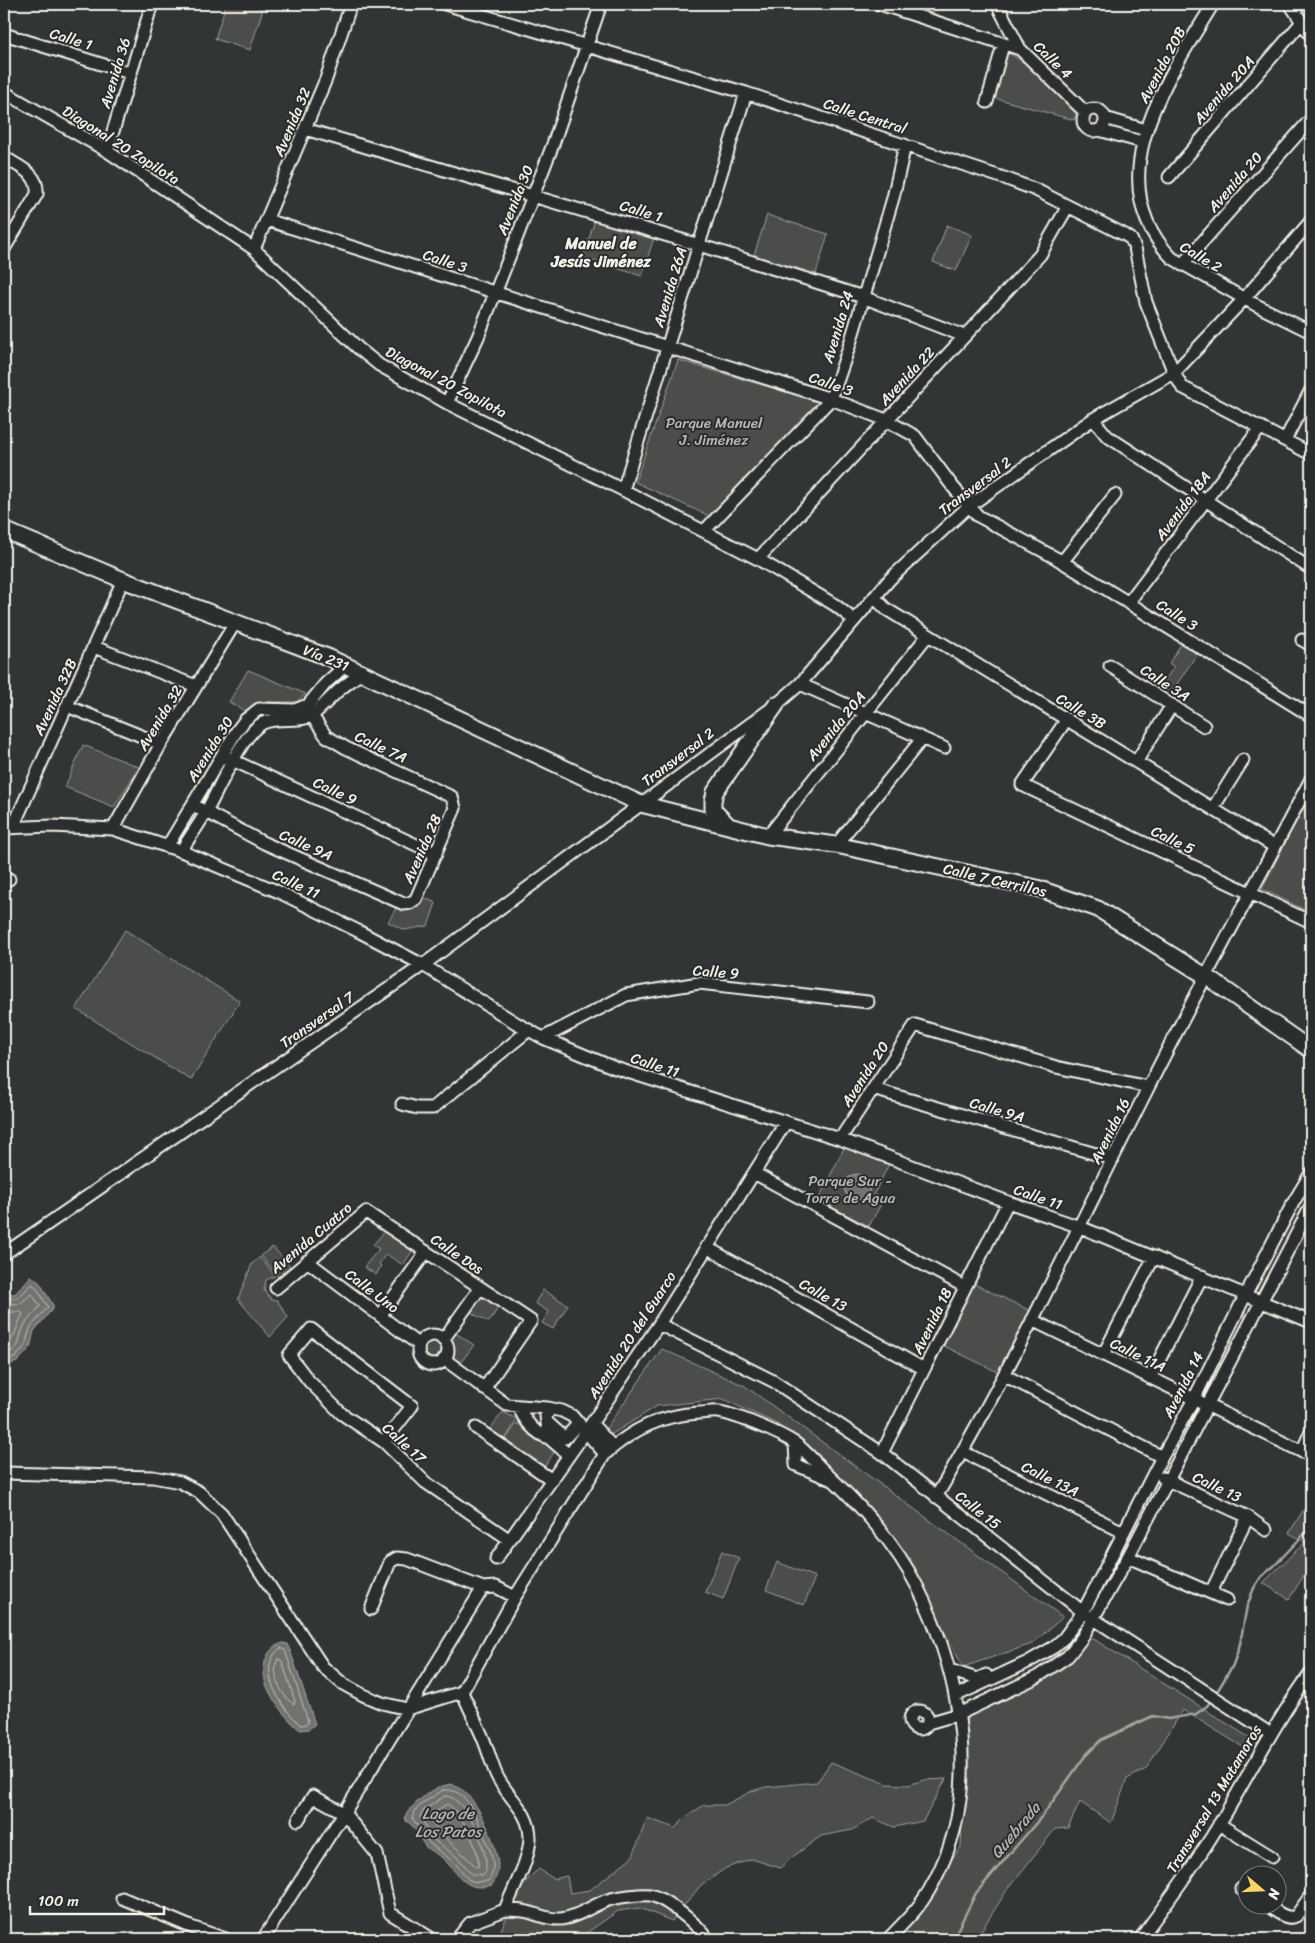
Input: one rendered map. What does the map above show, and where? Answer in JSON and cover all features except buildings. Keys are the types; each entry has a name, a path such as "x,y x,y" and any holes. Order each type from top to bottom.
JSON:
{"main road":[{"name":"Vía 231","path":"4,530 123,580 345,666 641,804"},
{"path":"730,827 713,810 712,802 715,792 776,704"},
{"name":"Calle 7 Cerrillos","path":"641,804 768,836 836,845 1037,888 1098,909 1207,977 1311,1050"}],"street":[{"name":"Avenida 36","path":"107,151 152,4"},
{"name":"Avenida 32","path":"254,249 326,79 351,4"},
{"name":"Calle Central","path":"445,4 746,93 905,144 1007,178 1068,206 1131,239 1135,248 1146,302 1174,373 1182,387 1311,454"},
{"name":"Avenida 30","path":"447,403 474,345 534,195 601,4"},
{"name":"Calle 4","path":"880,4 1020,49 1086,112"},
{"path":"998,4 1020,49"},
{"name":"Avenida 20B","path":"1142,142 1166,82 1213,4"},
{"path":"1290,4 1311,36"},
{"name":"Avenida 20A","path":"1169,177 1302,22"},
{"name":"Calle 1","path":"4,34 130,74"},
{"path":"987,102 1003,44"},
{"name":"Diagonal 20 Zopilota","path":"4,92 107,151 254,249 365,353 386,369 447,403 758,559 835,605 854,620"},
{"name":"Avenida 26A","path":"623,490 746,93"},
{"path":"1099,130 1103,126 1105,118 1101,110 1093,108 1086,112 1082,119 1085,127 1092,131 1099,130 1142,142"},
{"path":"1105,118 1146,130"},
{"name":"Avenida 20","path":"1182,265 1311,119"},
{"name":"Calle 1","path":"304,129 699,244 863,297 964,336"},
{"name":"Calle 2","path":"1142,142 1138,182 1143,210 1163,249 1182,265 1311,332"},
{"name":"Avenida 24","path":"704,531 830,399 849,347 893,198 905,144"},
{"path":"4,157 34,176 38,185 36,194 4,250"},
{"name":"Avenida 22","path":"758,559 1040,255 1068,206"},
{"name":"Calle 3","path":"267,220 830,399 886,420 915,436 978,516 1062,562 1311,716"},
{"name":"Transversal 2","path":"641,804 776,704 800,684 890,579 969,506 1093,419 1174,373 1244,298 1311,221"},
{"path":"1285,440 1311,390"},
{"path":"1093,419 1107,436 1311,569"},
{"name":"Avenida 18A","path":"1128,603 1207,501 1261,427"},
{"path":"1062,562 1115,495"},
{"name":"Avenida 32B","path":"8,827 67,706 123,580"},
{"name":"Calle 3B","path":"874,597 886,609 1276,847"},
{"name":"Avenida 32","path":"113,829 161,744 235,623"},
{"name":"Avenida 20A","path":"768,836 928,635"},
{"path":"94,647 196,686"},
{"path":"302,707 308,705 326,683 345,666"},
{"name":"Calle 3A","path":"1110,666 1204,726"},
{"path":"312,716 338,690 361,673"},
{"path":"800,684 944,748"},
{"path":"1136,762 1172,705"},
{"path":"67,706 161,744"},
{"name":"Avenida 30","path":"167,847 245,720 259,709 295,710 302,707"},
{"name":"Calle 7A","path":"302,707 312,716 326,736 346,748 452,797 455,803"},
{"name":"Avenida 30","path":"181,851 206,812 233,760 254,731 264,722 307,719 312,716"},
{"name":"Calle 5","path":"1067,719 1022,785 1311,922"},
{"path":"836,845 922,739"},
{"name":"Calle 9","path":"222,755 436,854"},
{"path":"1213,808 1243,760"},
{"name":"Avenida 16","path":"936,1497 963,1452 1004,1374 1080,1227 1148,1087 1311,778"},
{"name":"Avenida 28","path":"410,903 416,899 455,808 455,803"},
{"name":"Transversal 7","path":"4,1254 424,965 641,804"},
{"name":"Calle 9A","path":"193,805 264,843 404,904 410,903"},
{"name":"Calle 11","path":"8,827 52,826 113,829 181,851 278,892 424,965 543,1038 615,1068 840,1139 1080,1227 1311,1322"},
{"name":"Calle 9","path":"543,1038 626,995 698,983 868,1002"},
{"name":"Avenida 20","path":"840,1139 915,1026 1056,1067 1148,1087"},
{"path":"402,1104 418,1108 433,1108 529,1030"},
{"name":"Calle 9A","path":"873,1089 1113,1159"},
{"name":"Avenida 20 del Guarco","path":"496,1559 568,1457 585,1426 659,1324 786,1122"},
{"path":"754,1173 966,1287"},
{"name":"Avenida 14","path":"955,1696 1028,1662 1054,1647 1064,1638 1080,1616 1194,1399 1293,1203 1311,1173"},
{"name":"Avenida 18","path":"882,1453 1008,1202"},
{"path":"1293,1203 1310,1210"},
{"name":"Avenida 14","path":"928,1723 958,1714 1037,1677 1068,1656 1094,1620 1310,1210"},
{"name":"Calle Dos","path":"366,1212 531,1321 484,1389"},
{"name":"Avenida Cuatro","path":"276,1288 366,1212"},
{"name":"Calle 13","path":"706,1247 924,1369"},
{"path":"380,1316 426,1252"},
{"path":"1102,1354 1154,1257"},
{"name":"Calle Uno","path":"307,1261 419,1345"},
{"path":"1150,1378 1202,1276"},
{"path":"443,1340 480,1288"},
{"name":"Calle 11A","path":"1032,1320 1307,1454"},
{"name":"Calle 15","path":"659,1324 773,1381 882,1453 1080,1616 1094,1620 1271,1734"},
{"name":"Calle 17","path":"384,1442 412,1406 311,1330 289,1355 309,1381 342,1414 384,1442 425,1482 510,1540"},
{"path":"438,1336 443,1340 448,1348 444,1359 437,1364 428,1364 421,1358 419,1345 427,1337 438,1336"},
{"path":"444,1359 507,1405 562,1411 572,1416 585,1426 609,1451"},
{"path":"1004,1374 1162,1457"},
{"path":"519,1407 523,1417 533,1428 549,1438 568,1457"},
{"path":"549,1438 546,1416 550,1409"},
{"path":"4,1473 153,1477 180,1482 199,1492 222,1514 323,1667 343,1684 363,1695 382,1703 407,1709 462,1692 516,1597 609,1451 622,1439 649,1423 684,1414 719,1412 754,1423 795,1443 796,1465 837,1482 876,1524 898,1554 918,1588 942,1645 955,1696 958,1714 961,1774 960,1801 955,1828 941,1866 924,1898 888,1939"},
{"path":"547,1422 565,1438 585,1426"},
{"path":"476,1428 552,1480"},
{"path":"1307,1454 1311,1431"},
{"name":"Calle 13A","path":"963,1452 1123,1532"},
{"name":"Calle 13","path":"1154,1473 1248,1517 1266,1530"},
{"path":"1211,1592 1248,1517"},
{"path":"1128,1557 1227,1600"},
{"path":"371,1608 390,1562 397,1558 407,1559 482,1588 496,1587 516,1597"},
{"path":"262,1939 344,1813 482,1588"},
{"path":"949,1670 977,1679 1049,1642 1080,1616"},
{"name":"Transversal 13 Matamoros","path":"1140,1939 1219,1824 1271,1734 1311,1674"},
{"path":"462,1692 483,1738 497,1776 522,1809 529,1829 529,1846 517,1885 505,1910"},
{"path":"298,1820 313,1796 344,1813 376,1854 390,1914 432,1939"},
{"path":"1219,1824 1272,1857"},
{"path":"1285,1916 1292,1918 1296,1916 1311,1894"},
{"path":"457,1939 470,1923 505,1910 529,1912 536,1916 552,1919 564,1918 580,1914 606,1900 649,1895 667,1904 708,1939"},
{"path":"122,1898 191,1927 226,1939"}],"green space":[{"path":"226,4 247,4 263,9 250,50 215,39"},
{"path":"1004,51 1025,63 1060,94 1077,111 1074,120 991,97"},
{"path":"767,215 828,234 816,274 754,255"},
{"path":"596,216 655,234 642,276 583,258"},
{"path":"947,225 972,235 956,271 933,262"},
{"name":"Parque Manuel J. Jiménez","path":"678,360 823,403 711,517 635,482"},
{"path":"1185,638 1201,648 1171,693 1161,686 1174,667 1169,663"},
{"path":"248,670 306,694 296,702 263,702 246,712 229,702"},
{"path":"83,745 139,767 114,807 65,787"},
{"path":"1311,791 1311,913 1262,889"},
{"path":"420,896 436,903 428,926 404,930 388,922 396,908 411,905"},
{"path":"125,930 240,1001 191,1080 76,1009"},
{"name":"Parque Sur - Torre de Agua","path":"845,1146 892,1162 889,1164 874,1194 884,1199 869,1226 818,1200"},
{"path":"384,1232 413,1250 403,1265 386,1254 379,1264 381,1266 376,1275 364,1267 379,1249 373,1245"},
{"path":"273,1247 290,1266 278,1277 261,1255"},
{"path":"260,1257 275,1276 266,1280 264,1290 272,1300 277,1300 288,1317 270,1337 238,1299 252,1264"},
{"path":"968,1281 1035,1313 1004,1375 938,1343"},
{"path":"543,1290 568,1305 553,1329 542,1323 549,1312 535,1303"},
{"path":"479,1295 498,1308 489,1322 468,1311"},
{"path":"454,1332 474,1345 461,1362 446,1357 448,1341"},
{"path":"431,1341 438,1344 441,1351 438,1358 431,1361 424,1358 421,1351 424,1344"},
{"path":"662,1349 745,1386 1063,1617 1032,1644 963,1667 902,1550 830,1467 777,1424 723,1399 657,1406 609,1436 599,1438"},
{"path":"503,1412 517,1419 505,1440 489,1430"},
{"path":"517,1423 555,1451 543,1469 503,1443"},
{"path":"1311,1498 1311,1564 1289,1599 1263,1583 1305,1542 1289,1533"},
{"path":"722,1551 739,1558 723,1599 705,1592"},
{"path":"777,1562 815,1577 804,1605 766,1590"},
{"path":"1092,1638 1253,1740 1246,1749 1183,1710 1146,1769 1127,1779 1111,1823 1080,1802 1068,1828 1055,1829 1007,1890 976,1939 888,1939 904,1922 961,1847 966,1719"},
{"path":"831,1762 887,1784 908,1785 924,1780 946,1779 923,1821 894,1827 873,1818 852,1830 821,1836 780,1868 752,1859 726,1868 701,1885 672,1921 640,1908 618,1911 585,1934 583,1939 502,1939 499,1934 520,1890 525,1882 539,1869 554,1879 567,1876 570,1893 590,1890 633,1856 647,1818 675,1828 687,1816 704,1805 725,1805 752,1791 766,1787 817,1782"}],"water":[{"path":"857,1174 866,1178 870,1187 866,1196 857,1200 848,1196 844,1187 848,1178"},
{"path":"31,1276 40,1283 54,1307 34,1331 30,1348 17,1362 4,1366 4,1293 15,1294"},
{"path":"283,1643 288,1644 315,1724 309,1729 300,1730 291,1722 275,1702 266,1684 264,1670 267,1656 276,1646"},
{"name":"Lago de Los Patos","path":"452,1784 471,1798 492,1838 498,1871 492,1885 475,1887 468,1884 441,1857 427,1848 406,1821 405,1816 420,1800 438,1788"}],"waterway":[{"path":"1215,1695 1233,1665 1240,1644 1247,1606 1254,1588 1261,1577 1311,1527"},
{"name":"Quebrada","path":"953,1939 976,1893 1043,1815 1085,1756 1101,1740 1153,1716 1168,1719 1196,1714 1207,1706 1212,1699"}],"district":[{"name":"Manuel de Jesús Jiménez","path":"601,252"}]}
